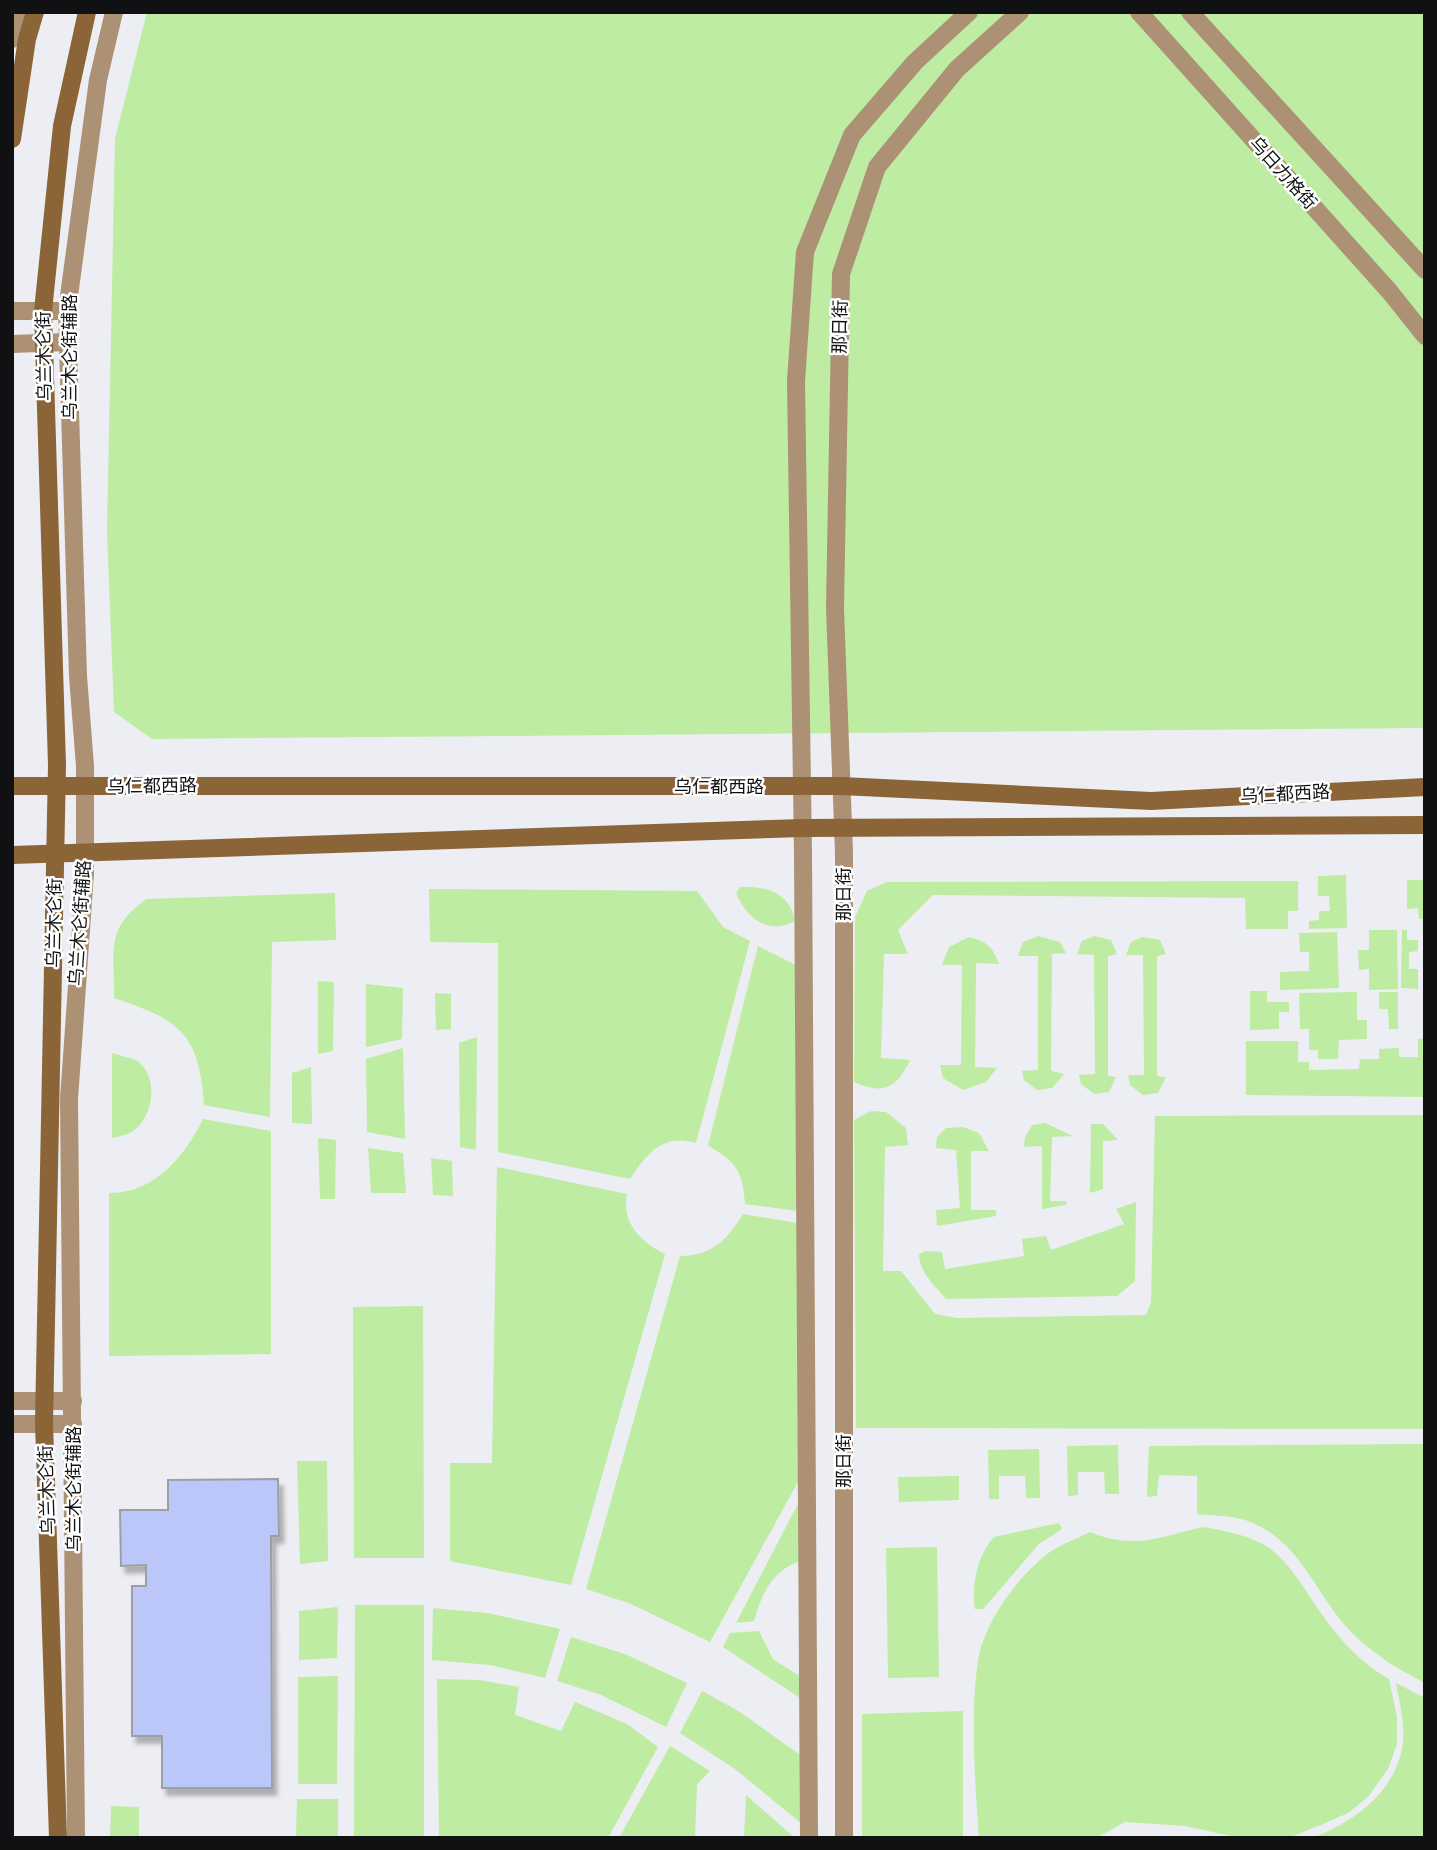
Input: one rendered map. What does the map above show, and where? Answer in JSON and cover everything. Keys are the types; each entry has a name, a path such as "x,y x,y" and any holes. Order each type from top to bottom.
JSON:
{"main road":[{"path":"12,139 27,38 35,12"},
{"name":"乌兰木仑街","path":"58,1838 44,1423 57,787 43,311 62,126 87,12"},
{"name":"乌仁都西路","path":"12,786 841,786 1151,801 1425,787"},
{"name":"乌仁都西路","path":"12,855 802,828 1425,825"}],"street":[{"path":"12,38 19,12"},
{"name":"乌兰木仑街辅路","path":"76,1838 69,1099 85,852 67,311 98,80 114,12"},
{"name":"那日街","path":"809,1838 802,787 796,381 806,252 852,135 915,62 969,12"},
{"name":"那日街","path":"844,1838 842,828 835,608 841,274 877,167 957,69 1020,12"},
{"name":"乌日力格街","path":"1139,12 1390,292 1425,336"},
{"path":"1190,12 1425,270"},
{"path":"12,311 67,311"},
{"path":"12,344 67,342"},
{"path":"12,1401 73,1401"},
{"path":"12,1424 74,1424"}],"green space":[{"path":"147,12 1425,12 1425,728 152,739 114,712 107,532 115,139"},
{"path":"1346,875 1347,928 1309,929 1309,921 1319,920 1319,911 1330,911 1329,896 1318,896 1318,876"},
{"path":"1407,880 1425,880 1425,919 1419,919 1418,908 1407,909"},
{"path":"1298,881 1298,911 1288,911 1288,929 1246,929 1245,898 933,895 898,930 908,954 884,954 881,1058 910,1060 900,1078 888,1087 873,1088 854,1082 855,917 867,891 887,882"},
{"path":"740,887 768,890 782,897 788,903 795,921 775,926 759,922 740,902 736,893"},
{"path":"429,889 697,891 723,927 750,941 696,1143 665,1143 643,1161 630,1179 498,1152 498,943 430,942"},
{"path":"335,893 336,940 272,942 270,1117 204,1105 197,1061 182,1032 155,1014 114,998 113,954 123,921 146,899"},
{"path":"1369,930 1397,930 1398,989 1369,990 1369,969 1359,970 1358,950 1369,950"},
{"path":"1402,930 1407,930 1407,940 1418,940 1418,951 1409,952 1409,969 1418,969 1418,989 1401,988"},
{"path":"1337,932 1339,988 1280,990 1280,972 1309,971 1309,952 1300,952 1299,933"},
{"path":"1038,936 1060,942 1066,953 1052,954 1051,1071 1064,1074 1052,1088 1037,1090 1024,1080 1022,1071 1038,1070 1038,956 1018,956 1023,942"},
{"path":"1094,936 1111,940 1117,954 1108,956 1108,1076 1116,1077 1109,1092 1094,1094 1081,1084 1079,1075 1095,1074 1094,955 1077,954 1082,941"},
{"path":"969,937 988,946 999,964 976,963 975,1067 997,1068 986,1082 963,1090 943,1078 940,1065 961,1065 962,965 942,965 949,947"},
{"path":"1143,937 1160,940 1166,954 1157,956 1157,1076 1166,1077 1158,1093 1143,1095 1130,1085 1128,1075 1144,1075 1143,955 1126,955 1131,942"},
{"path":"758,946 798,966 798,1211 745,1204 740,1176 736,1169 725,1157 708,1146"},
{"path":"318,981 334,982 333,1051 318,1054"},
{"path":"366,984 403,988 402,1039 366,1047"},
{"path":"1250,991 1267,991 1267,1002 1289,1002 1289,1012 1279,1012 1279,1029 1250,1030"},
{"path":"1357,992 1357,1020 1367,1020 1367,1039 1339,1040 1338,1059 1318,1059 1318,1050 1309,1050 1309,1029 1300,1029 1299,993"},
{"path":"1379,992 1398,992 1398,1029 1389,1029 1388,1009 1379,1009"},
{"path":"435,993 451,994 451,1029 436,1030"},
{"path":"477,1037 476,1150 460,1147 459,1043"},
{"path":"1425,1038 1425,1097 1246,1095 1246,1041 1298,1041 1298,1062 1309,1062 1309,1070 1359,1069 1360,1059 1379,1059 1379,1049 1399,1048 1399,1057 1418,1057 1418,1039"},
{"path":"403,1048 405,1139 367,1132 366,1059"},
{"path":"112,1053 139,1062 149,1078 151,1098 140,1125 129,1134 112,1138"},
{"path":"311,1067 312,1124 292,1123 292,1073"},
{"path":"871,1111 886,1112 906,1128 908,1145 885,1147 883,1271 901,1271 935,1314 957,1318 1146,1315 1151,1302 1155,1116 1425,1115 1425,1429 856,1428 854,1120"},
{"path":"203,1119 271,1131 271,1354 109,1356 109,1193 125,1192 154,1180 177,1159"},
{"path":"1045,1123 1073,1136 1052,1137 1050,1201 1067,1201 1066,1205 1042,1209 1042,1146 1024,1147 1025,1137 1032,1125"},
{"path":"1091,1124 1103,1124 1118,1140 1103,1141 1103,1189 1090,1193"},
{"path":"963,1127 979,1133 989,1151 971,1151 971,1210 996,1210 996,1216 937,1226 936,1210 960,1208 956,1150 936,1148 937,1137 946,1128"},
{"path":"318,1138 336,1140 335,1199 320,1199"},
{"path":"368,1148 403,1153 406,1193 371,1193"},
{"path":"431,1158 452,1161 453,1196 433,1195"},
{"path":"497,1167 627,1194 630,1223 648,1244 665,1254 571,1585 450,1561 450,1463 492,1463"},
{"path":"1136,1202 1135,1281 1117,1296 946,1299 928,1278 920,1261 919,1254 925,1251 942,1252 945,1269 1024,1256 1022,1239 1046,1236 1051,1250 1124,1224 1116,1209"},
{"path":"743,1214 797,1223 799,1480 710,1642 631,1604 586,1589 680,1256 710,1250 731,1232"},
{"path":"423,1306 424,1558 354,1558 353,1307"},
{"path":"1425,1444 1425,1683 1388,1662 1354,1635 1280,1540 1245,1520 1197,1514 1197,1476 1159,1475 1157,1496 1147,1497 1149,1446"},
{"path":"1118,1445 1119,1494 1105,1494 1104,1472 1078,1472 1078,1495 1068,1496 1067,1446"},
{"path":"1039,1449 1040,1498 1026,1498 1025,1476 999,1476 999,1499 989,1499 988,1450"},
{"path":"297,1461 327,1461 328,1561 300,1564"},
{"path":"959,1476 959,1500 899,1502 898,1477"},
{"path":"802,1496 801,1561 783,1570 770,1584 754,1621 736,1623"},
{"path":"1059,1523 1062,1529 1039,1544 983,1609 975,1609 977,1571 988,1544 994,1537"},
{"path":"1203,1527 1246,1537 1276,1553 1294,1573 1347,1646 1389,1679 1397,1717 1397,1744 1388,1769 1368,1797 1348,1813 1288,1838 1240,1838 1185,1826 1125,1822 1096,1838 979,1838 974,1749 978,1661 987,1631 1014,1588 1047,1554 1090,1532 1134,1541"},
{"path":"937,1547 939,1677 888,1678 886,1548"},
{"path":"355,1605 424,1605 424,1838 354,1838"},
{"path":"338,1607 337,1658 299,1660 299,1611"},
{"path":"433,1608 487,1613 560,1629 545,1678 490,1665 432,1660"},
{"path":"759,1631 773,1659 803,1678 803,1700 723,1647 730,1633"},
{"path":"571,1637 625,1654 687,1683 666,1727 599,1694 557,1681"},
{"path":"338,1676 337,1784 298,1784 298,1677"},
{"path":"437,1679 479,1680 519,1687 515,1715 561,1731 575,1702 627,1724 658,1747 608,1838 439,1838"},
{"path":"1396,1683 1425,1698 1425,1838 1312,1838 1356,1815 1369,1805 1390,1780 1403,1741"},
{"path":"702,1691 740,1712 803,1757 802,1824 735,1769 680,1733"},
{"path":"963,1711 963,1838 862,1838 862,1714"},
{"path":"670,1746 710,1771 697,1784 695,1838 619,1838"},
{"path":"746,1795 795,1838 744,1838"},
{"path":"297,1799 338,1799 338,1838 296,1838"},
{"path":"111,1806 139,1807 139,1838 110,1838"}],"building":[{"path":"278,1479 279,1536 271,1536 272,1788 162,1788 162,1736 132,1736 132,1586 146,1586 146,1565 121,1566 120,1510 168,1510 168,1480"}]}
